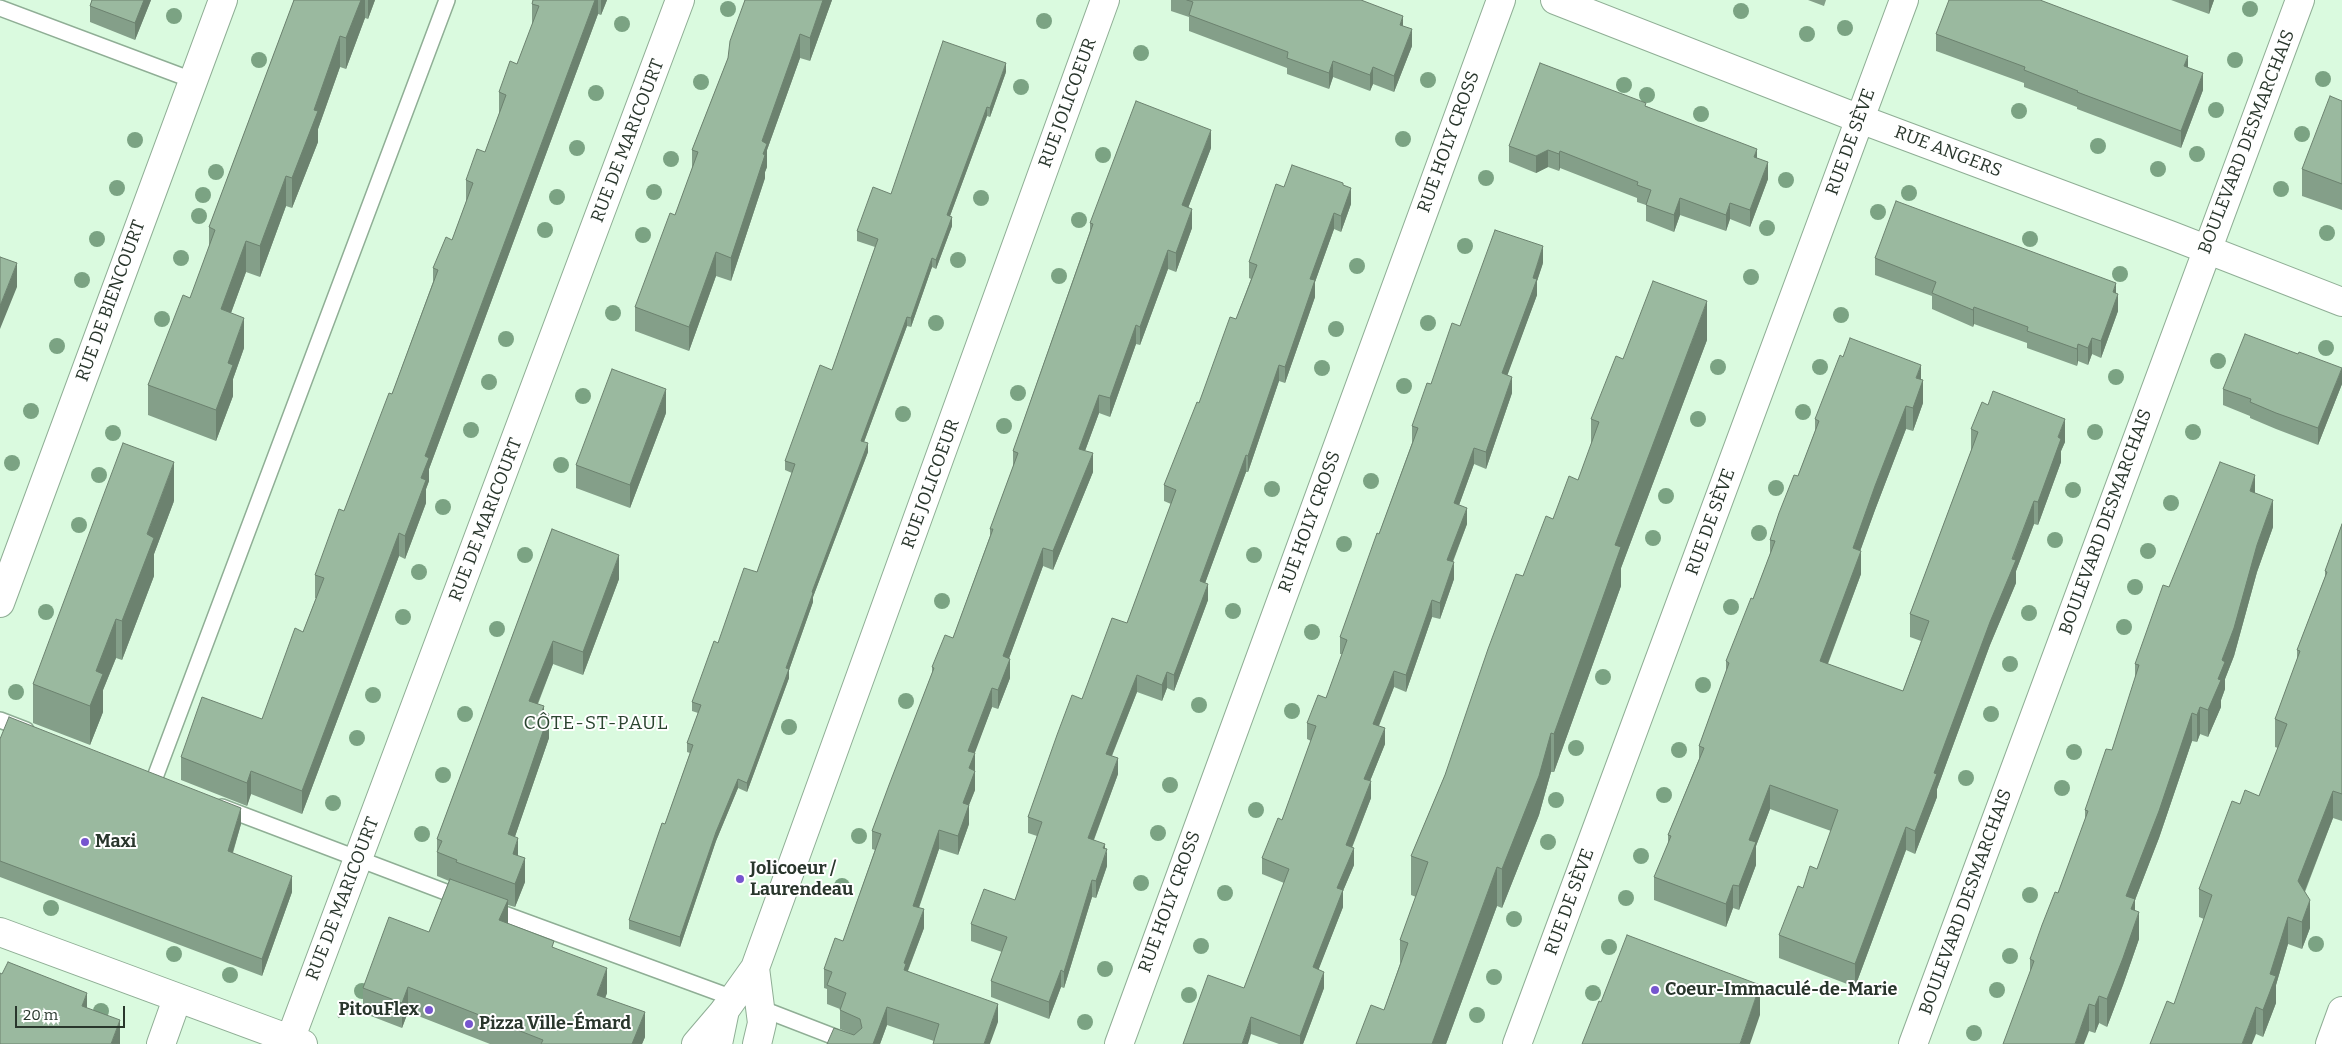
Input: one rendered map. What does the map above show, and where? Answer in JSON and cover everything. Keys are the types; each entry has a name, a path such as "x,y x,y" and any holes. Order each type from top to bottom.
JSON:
{"street":[{"name":"RUE DE BIENCOURT","path":"0,603 223,0"},
{"name":"RUE DE MARICOURT","path":"297,1042 359,860 680,0"},
{"name":"RUE JOLICOEUR","path":"696,1044 729,1004 755,968 1105,0"},
{"name":"RUE HOLY CROSS","path":"1118,1044 1501,0"},
{"name":"RUE ANGERS","path":"1555,0 1860,119 2342,302"},
{"name":"RUE DE SÈVE","path":"1517,1044 1904,0"},
{"name":"BOULEVARD DESMARCHAIS","path":"1913,1044 2206,249 2300,0"},
{"path":"0,932 297,1042"},
{"name":"RUE JOLICOEUR","path":"755,968 762,1023 757,1044"},
{"path":"161,1044 177,999"},
{"name":"RUE JOLICOEUR","path":"718,1044 729,1004"},
{"path":"2330,1044 2342,1012"}],"lane":[{"path":"136,773 159,782 447,0"},
{"path":"0,8 192,80"},
{"path":"0,720 36,735"},
{"path":"209,802 729,1004"},
{"path":"760,1008 816,1037 853,1044"}],"path":[{"path":"338,1017 349,1009"}],"building":[{"path":"92,0 144,0 135,23 90,6"},
{"path":"294,0 361,0 346,38 340,36 314,110 318,111 292,178 286,176 260,246 246,241 221,309 244,318 228,363 233,365 216,410 148,385 183,295 190,298 215,230 209,227"},
{"path":"533,0 595,0 425,456 429,458 421,478 426,480 405,536 399,533 302,791 251,771 247,783 181,757 202,697 262,719 295,628 303,632 324,578 315,575 339,509 344,511 389,393 392,394 438,270 433,268 446,237 452,240 473,183 466,180 477,149 485,152 506,95 499,92 510,61 517,64 539,6 532,4"},
{"path":"745,0 823,0 810,38 800,34 762,141 767,144 763,154 765,155 731,258 716,252 689,327 635,307 670,213 675,215 698,152 692,150 728,58 730,41"},
{"path":"1187,0 1361,0 1403,16 1400,25 1412,29 1394,76 1373,67 1370,75 1333,61 1329,73 1287,58 1288,52 1189,15 1193,2"},
{"path":"1949,0 2040,0 2188,56 2184,66 2203,73 2181,131 2077,92 2024,70 2025,67 1936,34"},
{"path":"943,41 1006,63 990,108 987,107 947,215 952,217 936,260 932,258 911,318 907,317 861,441 868,443 812,592 786,668 789,669 747,783 738,779 716,832 680,937 629,920 662,823 665,824 693,745 687,743 701,705 692,702 714,641 718,643 744,568 757,572 795,464 785,461 820,365 832,370 878,239 857,231 873,187 891,194"},
{"path":"1540,63 1646,103 1645,106 1757,149 1754,157 1768,162 1750,210 1730,203 1726,215 1680,198 1674,215 1646,205 1651,190 1637,185 1638,182 1560,151 1559,154 1548,150 1536,156 1509,146"},
{"path":"2330,96 2342,101 2342,184 2302,169"},
{"path":"1136,101 1211,130 1182,205 1192,209 1176,253 1168,250 1140,327 1136,325 1110,398 1099,395 1079,449 1093,453 1053,551 1043,548 1003,656 1010,659 998,690 992,688 968,751 975,753 969,768 975,771 963,803 969,805 958,836 939,830 913,906 924,909 904,963 906,964 904,970 998,1004 984,1044 933,1044 939,1024 887,1007 873,1044 827,1044 834,1028 854,1035 862,1028 860,1019 840,1010 846,993 827,985 832,972 824,969 835,938 843,941 881,834 872,831 934,668 932,667 945,635 953,638 993,529 990,529 1018,453 1013,451 1093,224 1090,223"},
{"path":"1292,165 1343,183 1343,185 1351,188 1341,216 1334,213 1310,279 1315,280 1285,367 1279,365 1248,456 1246,455 1200,581 1208,584 1174,675 1167,672 1162,685 1137,675 1106,754 1118,758 1088,838 1105,844 1103,848 1107,849 1096,881 1092,880 1064,972 1061,970 1049,1002 991,981 1007,937 971,924 984,889 1015,900 1042,822 1028,817 1072,695 1082,699 1112,618 1127,623 1176,490 1164,485 1197,402 1199,403 1230,317 1236,319 1257,265 1249,262 1276,184 1284,187"},
{"path":"1896,201 2116,283 2113,292 2118,294 2101,341 2092,338 2088,348 2078,344 2077,349 2027,331 2028,327 1974,307 1973,310 1932,293 1936,282 1875,258"},
{"path":"1495,230 1543,246 1533,278 1537,279 1502,373 1512,377 1486,452 1474,448 1454,503 1467,508 1447,560 1454,562 1440,603 1432,600 1406,675 1394,671 1373,724 1385,728 1364,779 1371,781 1346,845 1354,848 1337,888 1343,890 1313,967 1324,972 1300,1036 1251,1017 1242,1044 1183,1044 1208,975 1244,988 1289,869 1262,858 1278,818 1282,820 1316,726 1307,723 1318,695 1326,698 1347,640 1340,637 1377,533 1379,534 1418,428 1412,426 1427,383 1431,384 1452,323 1460,326"},
{"path":"0,257 17,263 0,306"},
{"path":"1653,281 1707,301 1615,545 1621,547 1554,734 1551,733 1539,776 1502,869 1497,867 1432,1044 1356,1044 1371,1005 1384,1010 1408,943 1400,940 1428,862 1411,856 1445,775 1516,574 1523,576 1546,516 1553,519 1569,476 1578,480 1599,422 1591,419 1616,356 1623,359"},
{"path":"2245,334 2342,368 2318,428 2276,413 2250,402 2251,399 2223,389"},
{"path":"1850,338 1921,365 1916,378 1923,380 1913,408 1906,406 1875,486 1853,548 1861,551 1820,661 1903,691 1929,621 1910,614 1978,432 1971,429 1982,402 1988,405 1993,391 2065,419 2058,437 2061,439 2038,502 2034,501 2012,559 2016,560 1990,622 1934,773 1937,774 1915,831 1906,827 1855,964 1779,935 1798,886 1803,888 1810,866 1817,869 1838,810 1770,785 1749,840 1756,842 1739,886 1733,885 1726,904 1654,877 1671,836 1668,835 1704,748 1699,746 1729,663 1726,661 1751,598 1753,599 1775,541 1770,540 1779,513 1794,475 1798,476 1819,421 1815,419 1840,355 1843,357"},
{"path":"612,369 666,389 630,485 576,465"},
{"path":"123,443 174,462 147,534 154,538 122,621 116,619 96,671 103,674 90,706 33,684"},
{"path":"2220,462 2255,475 2250,491 2273,500 2257,545 2234,628 2222,660 2225,662 2218,679 2221,680 2208,710 2200,707 2197,715 2192,713 2159,811 2126,896 2135,899 2131,909 2139,912 2123,958 2107,999 2099,996 2095,1006 2089,1004 2075,1044 2003,1044 2034,961 2030,959 2042,925 2055,892 2058,893 2088,811 2085,810 2106,749 2112,750 2139,665 2135,664 2163,585 2169,587"},
{"path":"2342,524 2342,794 2333,791 2298,881 2310,900 2302,922 2288,917 2270,974 2276,976 2263,1010 2256,1007 2242,1044 2150,1044 2167,1001 2174,1004 2212,895 2199,889 2232,801 2240,804 2245,790 2259,796 2287,724 2275,719 2300,651 2297,650 2327,572 2325,571"},
{"path":"552,529 619,555 583,652 553,641 529,701 544,706 542,711 549,714 508,834 518,838 513,854 525,858 515,884 456,862 457,860 437,852 442,841 437,839"},
{"path":"9,717 241,808 228,851 292,876 262,959 0,861 0,739"},
{"path":"450,879 508,900 499,920 554,941 552,947 607,968 597,995 645,1012 632,1044 541,1044 543,1040 408,987 402,1003 363,988 389,917 429,932"},
{"name":"Coeur-Immaculé-de-Marie","path":"1627,935 1760,985 1740,1044 1582,1044 1599,1001 1601,1002"},
{"path":"8,962 87,993 82,1006 120,1020 111,1044 0,1044 0,973 2,974"}],"place":[{"name":"Maxi","path":"85,842"},
{"name":"Jolicoeur / Laurendeau","path":"740,879"},
{"name":"Coeur-Immaculé-de-Marie","path":"1655,990"},
{"name":"PitouFlex","path":"429,1010"},
{"name":"Pizza Ville-Émard","path":"469,1024"}],"district":[{"name":"CÔTE-ST-PAUL","path":"596,724"}]}
